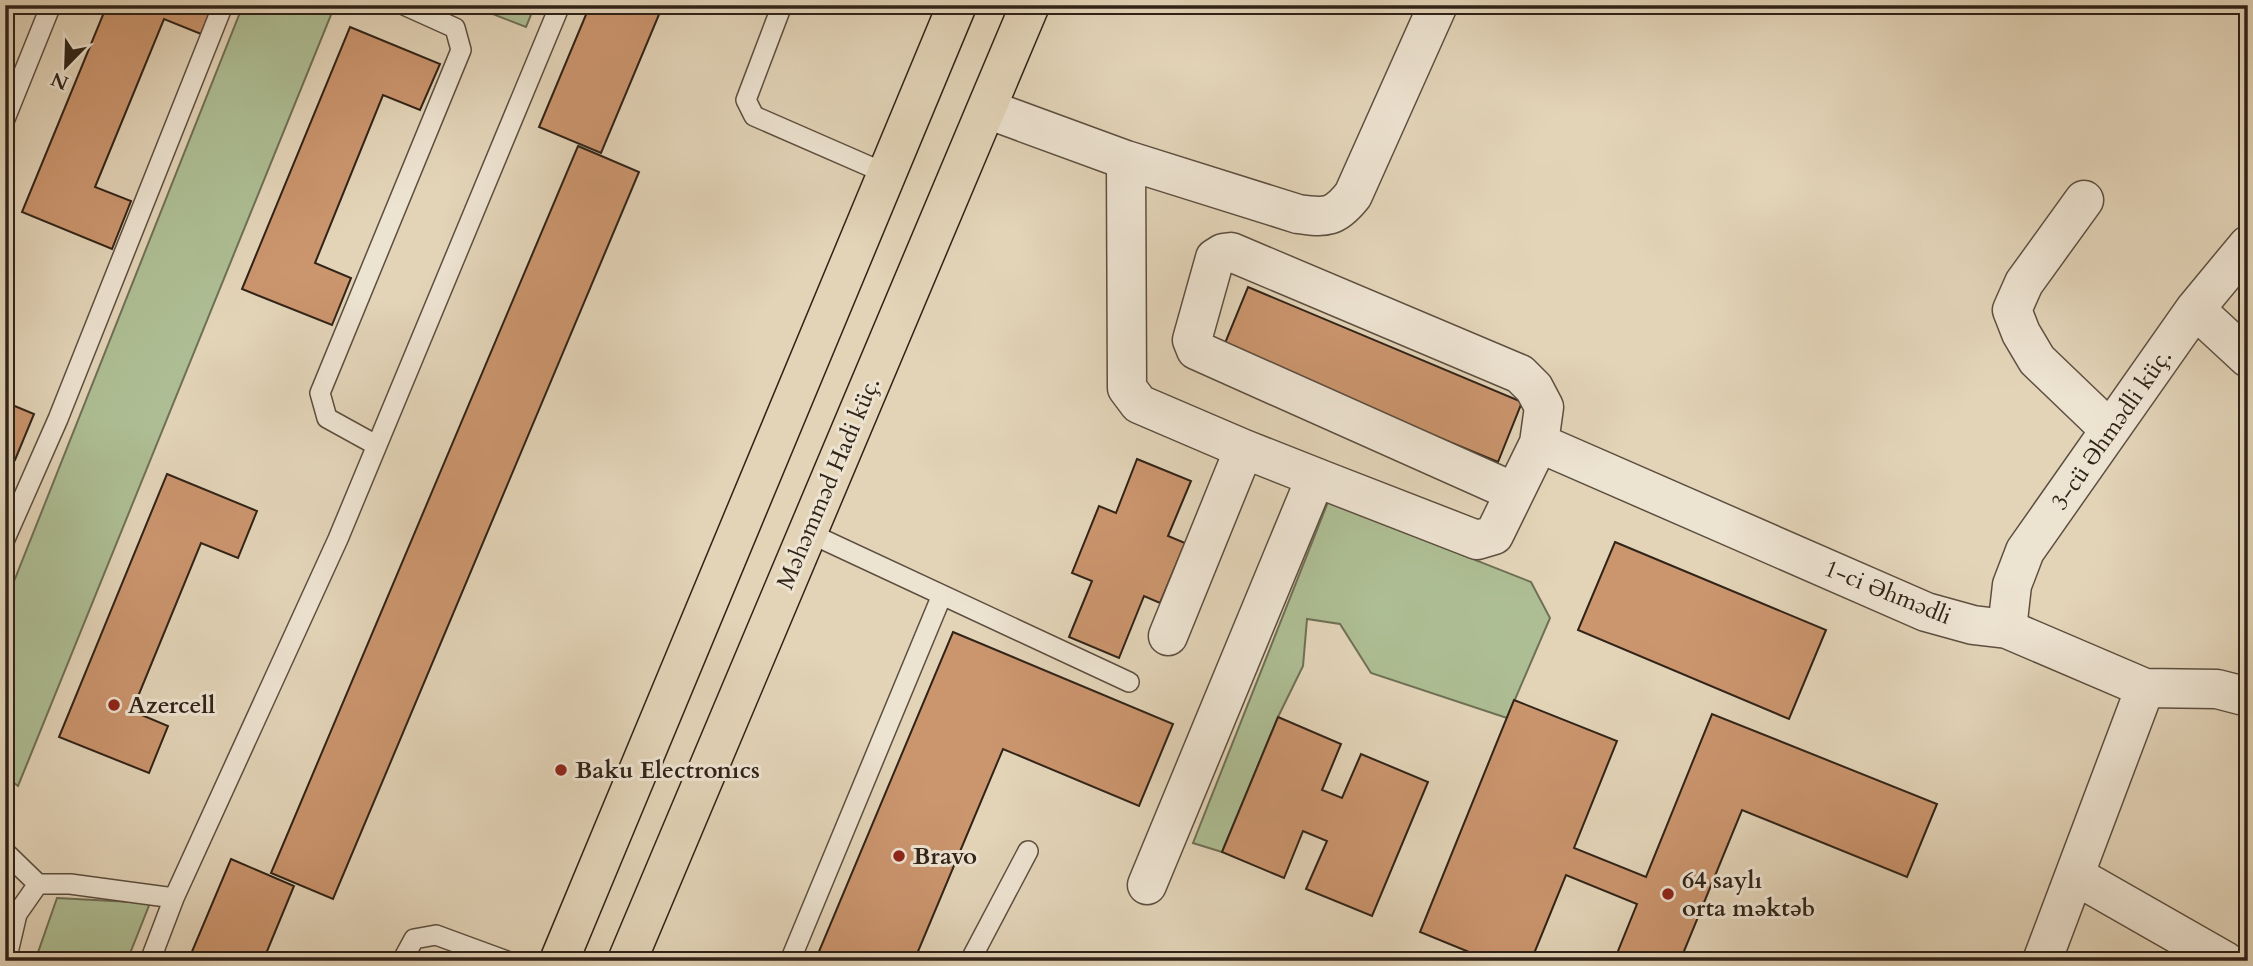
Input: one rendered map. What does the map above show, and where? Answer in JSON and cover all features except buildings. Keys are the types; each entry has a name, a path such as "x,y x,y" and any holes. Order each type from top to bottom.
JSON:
{"main road":[{"path":"559,961 957,5"},
{"name":"Məhəmməd Hadi küç.","path":"627,961 1030,5"}],"street":[{"path":"986,108 1126,159 1297,214 1322,218 1341,210 1353,195 1438,5"},
{"path":"1126,159 1127,388 1139,404 1244,449 1477,540 1494,536 1539,443 1544,407 1534,388 1520,373 1231,252 1215,258 1192,340 1196,350 1514,492"},
{"path":"2084,200 2024,283 2012,310 2021,333 2037,360 2110,430"},
{"name":"3-cü Əhmədli küç.","path":"2007,629 2012,585 2025,551 2195,309 2248,245"},
{"path":"2195,309 2248,358"},
{"name":"1-ci Əhmədli","path":"1539,443 1926,612 1973,625 2007,629 2145,688 2217,689 2248,696"},
{"path":"1168,636 1244,449"},
{"path":"1147,885 1313,484 1321,479"},
{"path":"2042,961 2145,688"},
{"path":"2076,876 2225,961"}],"lane":[{"path":"5,119 51,5"},
{"path":"5,539 58,419 223,5"},
{"path":"376,445 327,418 320,393 461,50 455,28 404,5"},
{"path":"149,961 174,898 338,539 560,5"},
{"path":"782,5 746,100 754,116 887,174"},
{"path":"807,532 1129,682"},
{"path":"790,961 942,595"},
{"path":"970,961 1028,851"},
{"path":"5,852 38,884 71,884 174,898"},
{"path":"6,961 17,914 38,884"},
{"path":"402,961 414,939 436,935 507,961"}],"green space":[{"path":"243,5 335,5 18,786 5,776 5,604"},
{"path":"478,5 535,5 526,27 477,8"},
{"path":"1328,502 1531,582 1550,618 1507,718 1371,673 1340,624 1307,619 1303,666 1278,717 1222,852 1193,843"},
{"path":"57,898 150,903 127,961 35,961"}],"place":[{"name":"Azercell","path":"114,705"},
{"name":"Baku Electronıcs","path":"561,770"},
{"name":"Bravo","path":"899,856"},
{"name":"64 saylı orta məktəb","path":"1668,894"}]}
